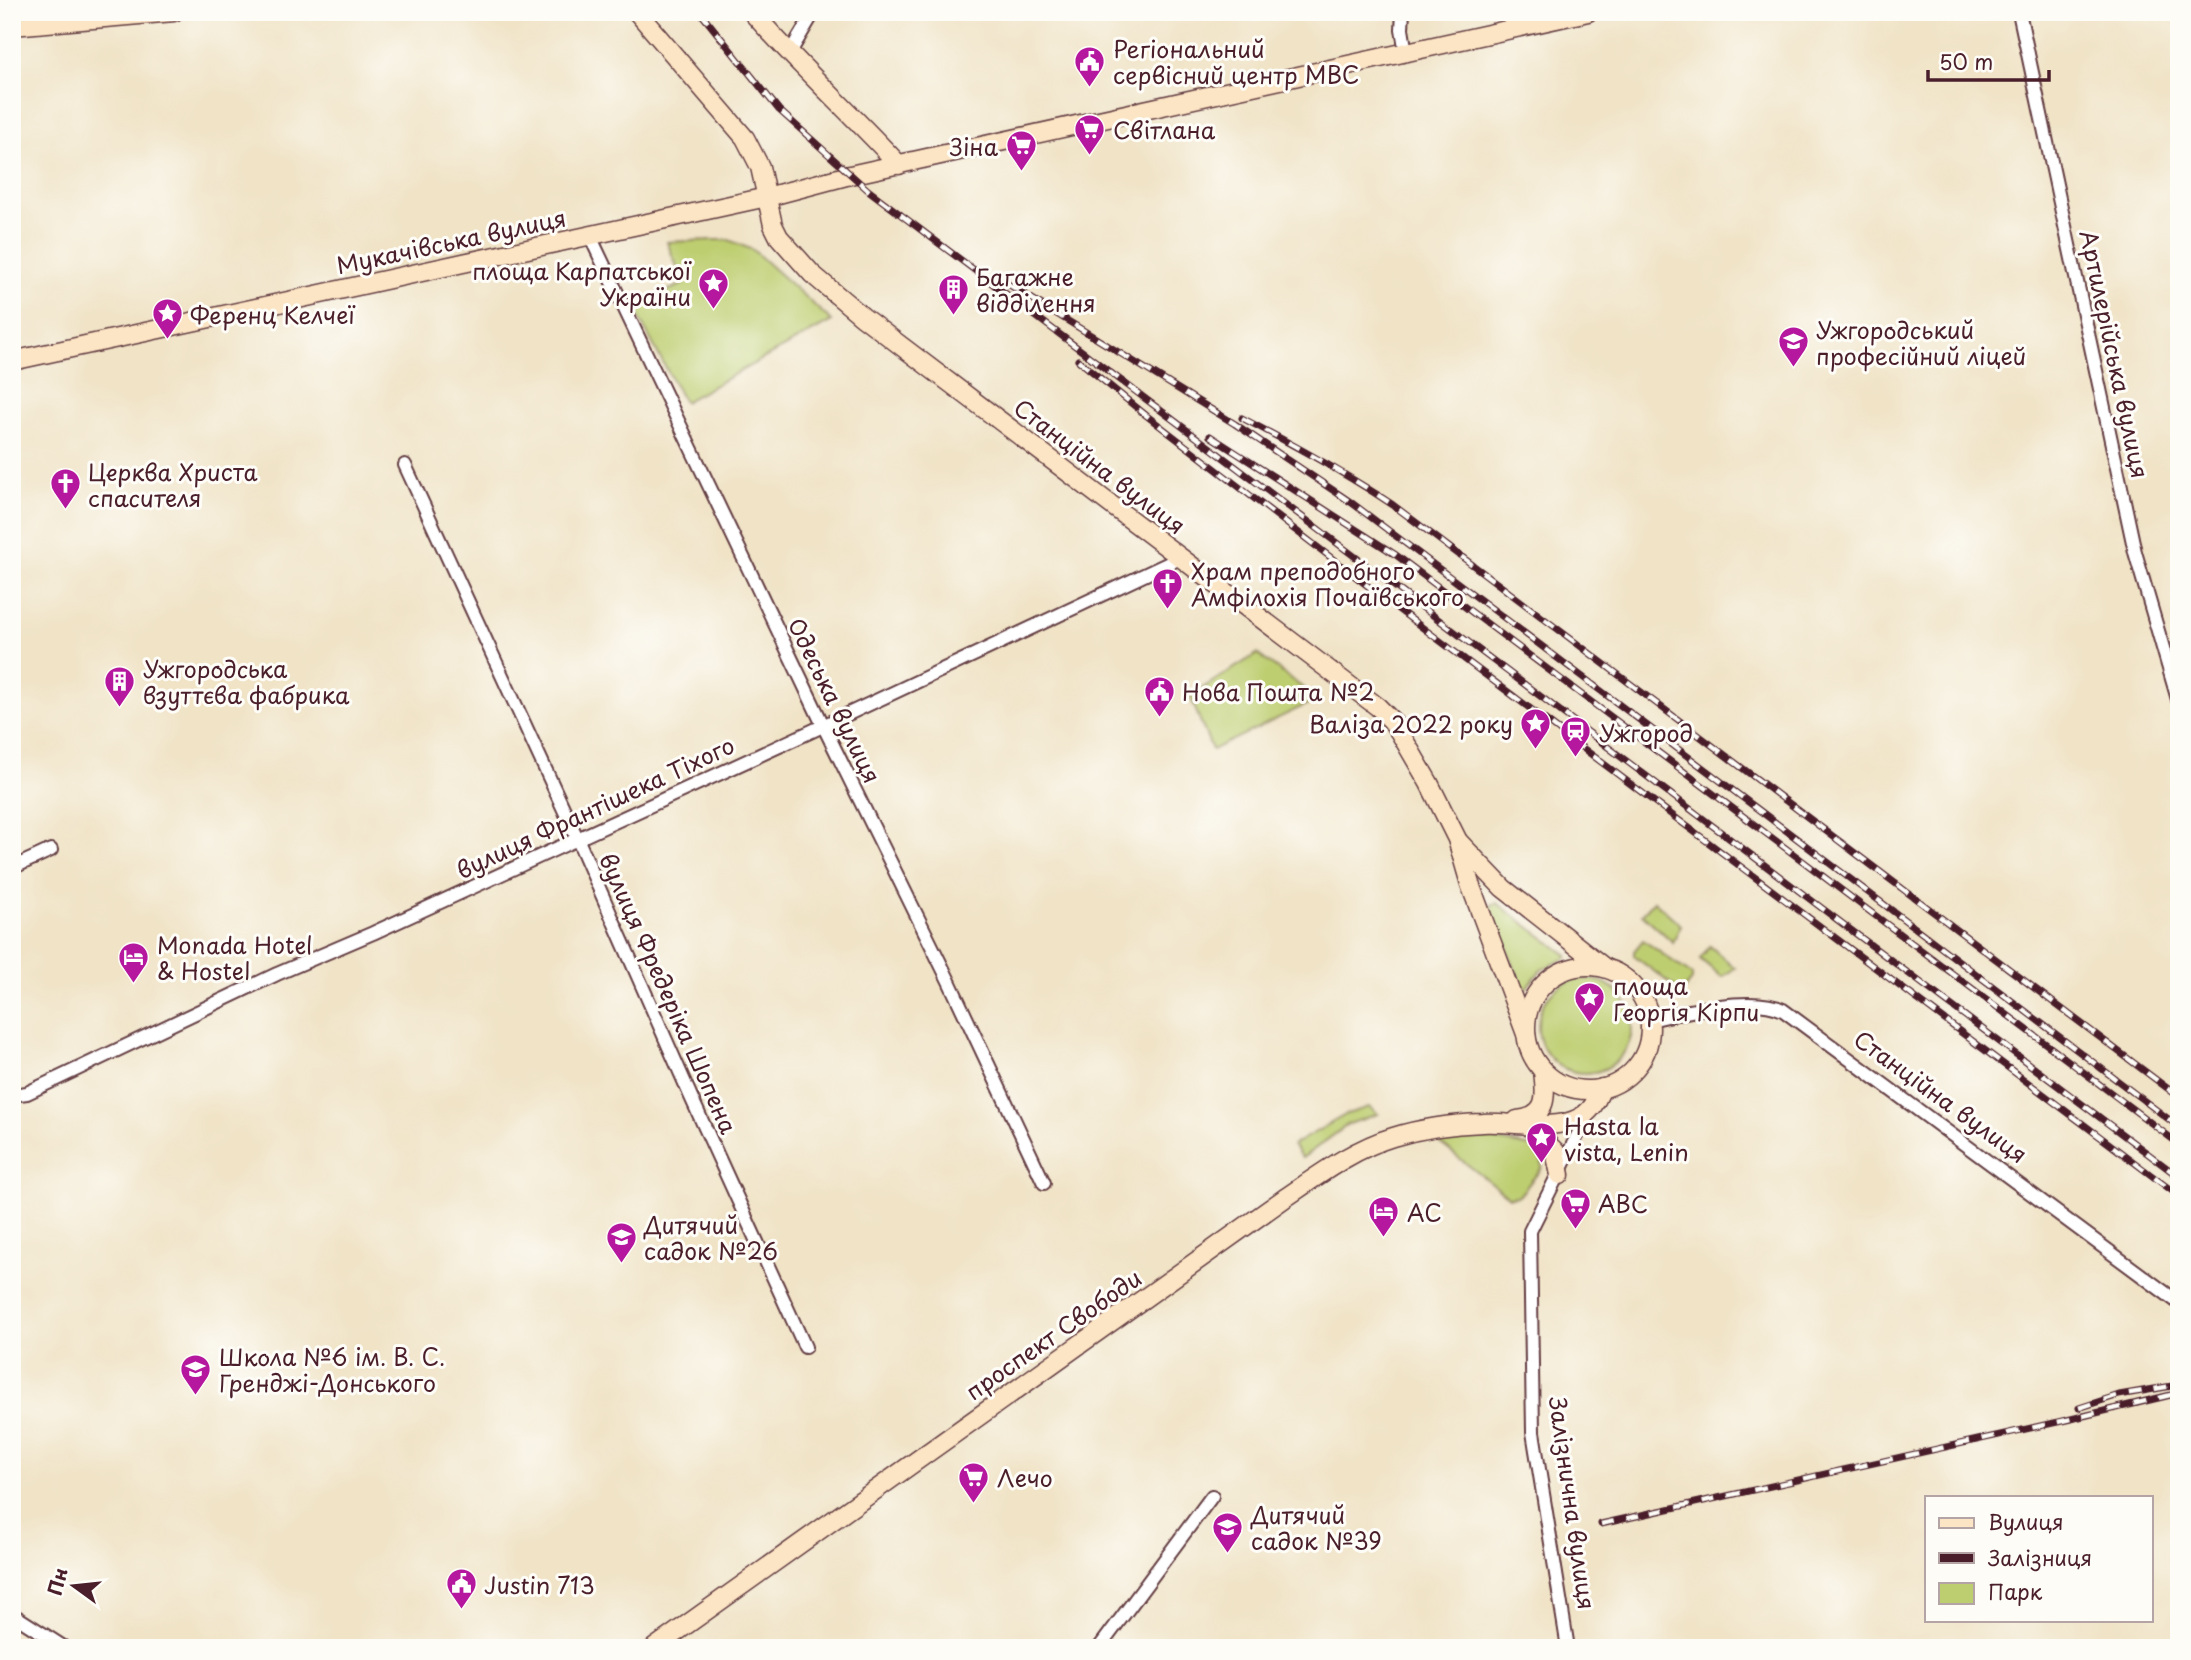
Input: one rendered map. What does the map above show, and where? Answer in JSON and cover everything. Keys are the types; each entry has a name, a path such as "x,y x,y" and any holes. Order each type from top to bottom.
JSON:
{"main road":[{"path":"14,22 174,12"},
{"name":"Станційна вулиця","path":"637,12 745,138 760,167 773,225 779,237 812,274 863,317 1378,707 1392,721 1429,783 1457,839 1478,905 1526,1034"},
{"path":"752,12 789,54 851,113 900,165"},
{"name":"Мукачівська вулиця","path":"12,361 767,197 1563,15 1588,12"},
{"name":"Станційна вулиця","path":"1457,839 1503,888 1605,968"},
{"path":"1588,966 1618,973 1635,987 1646,1006 1650,1020 1649,1037 1641,1060 1625,1078 1602,1088 1577,1089 1564,1085 1543,1071 1532,1054 1526,1034 1527,1016 1542,986 1555,975 1571,968 1588,966"},
{"name":"проспект Свободи","path":"1506,1123 1530,1118 1540,1110 1546,1094 1543,1071"},
{"name":"Залізнична вулиця","path":"1590,1110 1602,1088"},
{"name":"проспект Свободи","path":"654,1648 1285,1198 1338,1163 1381,1142 1416,1131 1446,1125 1560,1124 1590,1110"},
{"path":"1529,1126 1555,1151 1560,1175"}],"street":[{"path":"789,54 814,12"},
{"path":"1403,12 1402,29 1406,52"},
{"name":"Артилерійська вулиця","path":"2019,12 2135,552 2179,703"},
{"name":"Одеська вулиця","path":"590,236 1044,1183"},
{"name":"вулиця Фредеріка Шопена","path":"405,465 577,838 805,1347"},
{"name":"вулиця Франтішека Тіхого","path":"12,1095 27,1093 277,974 373,933 1180,558"},
{"path":"12,869 51,850"},
{"name":"Станційна вулиця","path":"1650,1020 1707,1008 1773,1005 1783,1010 2179,1303"},
{"name":"Залізнична вулиця","path":"1568,1648 1533,1432 1531,1231 1590,1110"},
{"path":"1099,1648 1212,1496"},
{"path":"12,1614 65,1648"}],"green space":[{"path":"729,240 753,250 832,321 684,402 632,305 684,284 667,242"},
{"path":"1257,654 1318,699 1212,750 1190,696"},
{"path":"1654,901 1681,925 1673,942 1642,914"},
{"path":"1497,903 1567,955 1567,958 1541,970 1526,988 1522,986 1491,909 1492,904"},
{"path":"1643,940 1692,975 1692,980 1684,990 1680,991 1634,956 1634,951"},
{"path":"1710,946 1735,968 1722,977 1700,959"},
{"path":"1585,979 1603,983 1618,993 1628,1008 1632,1026 1628,1044 1618,1059 1603,1069 1585,1073 1567,1069 1552,1059 1542,1044 1538,1026 1542,1008 1552,993 1567,983"},
{"path":"1369,1107 1378,1114 1349,1124 1302,1158 1293,1145 1347,1114"},
{"path":"1473,1136 1537,1148 1542,1159 1542,1168 1519,1196 1509,1197 1441,1144 1441,1141"}],"railway":[{"path":"700,12 779,110 868,190 2179,1177"},
{"path":"1008,284 1235,424 1352,503 2179,1127"},
{"path":"1078,360 1403,613 2179,1196"},
{"path":"1242,418 1319,459 1393,505 2179,1097"},
{"path":"1210,436 1396,555 2179,1144"},
{"path":"2079,1408 2119,1395 2178,1385"},
{"path":"1601,1524 2179,1393"}],"place":[{"name":"Регіональний сервісний центр МВС","path":"1090,88"},
{"name":"Світлана","path":"1090,156"},
{"name":"Зіна","path":"1021,173"},
{"name":"площа Карпатської України","path":"714,310"},
{"name":"Багажне відділення","path":"953,316"},
{"name":"Ференц Келчеї","path":"167,341"},
{"name":"Ужгородський професійний ліцей","path":"1793,369"},
{"name":"Церква Христа спасителя","path":"65,511"},
{"name":"Храм преподобного Амфілохія Почаївського","path":"1168,610"},
{"name":"Ужгородська взуттєва фабрика","path":"120,708"},
{"name":"Нова Пошта №2","path":"1159,718"},
{"name":"Валіза 2022 року","path":"1536,750"},
{"name":"Ужгород","path":"1576,759"},
{"name":"Monada Hotel & Hostel","path":"134,984"},
{"name":"площа Георгія Кірпи","path":"1590,1025"},
{"name":"Hasta la vista, Lenin","path":"1541,1165"},
{"name":"ABC","path":"1575,1230"},
{"name":"AC","path":"1384,1239"},
{"name":"Дитячий садок №26","path":"621,1264"},
{"name":"Школа №6 ім. В. С. Гренджі-Донського","path":"196,1396"},
{"name":"Лечо","path":"974,1504"},
{"name":"Дитячий садок №39","path":"1228,1554"},
{"name":"Justin 713","path":"461,1611"}]}
